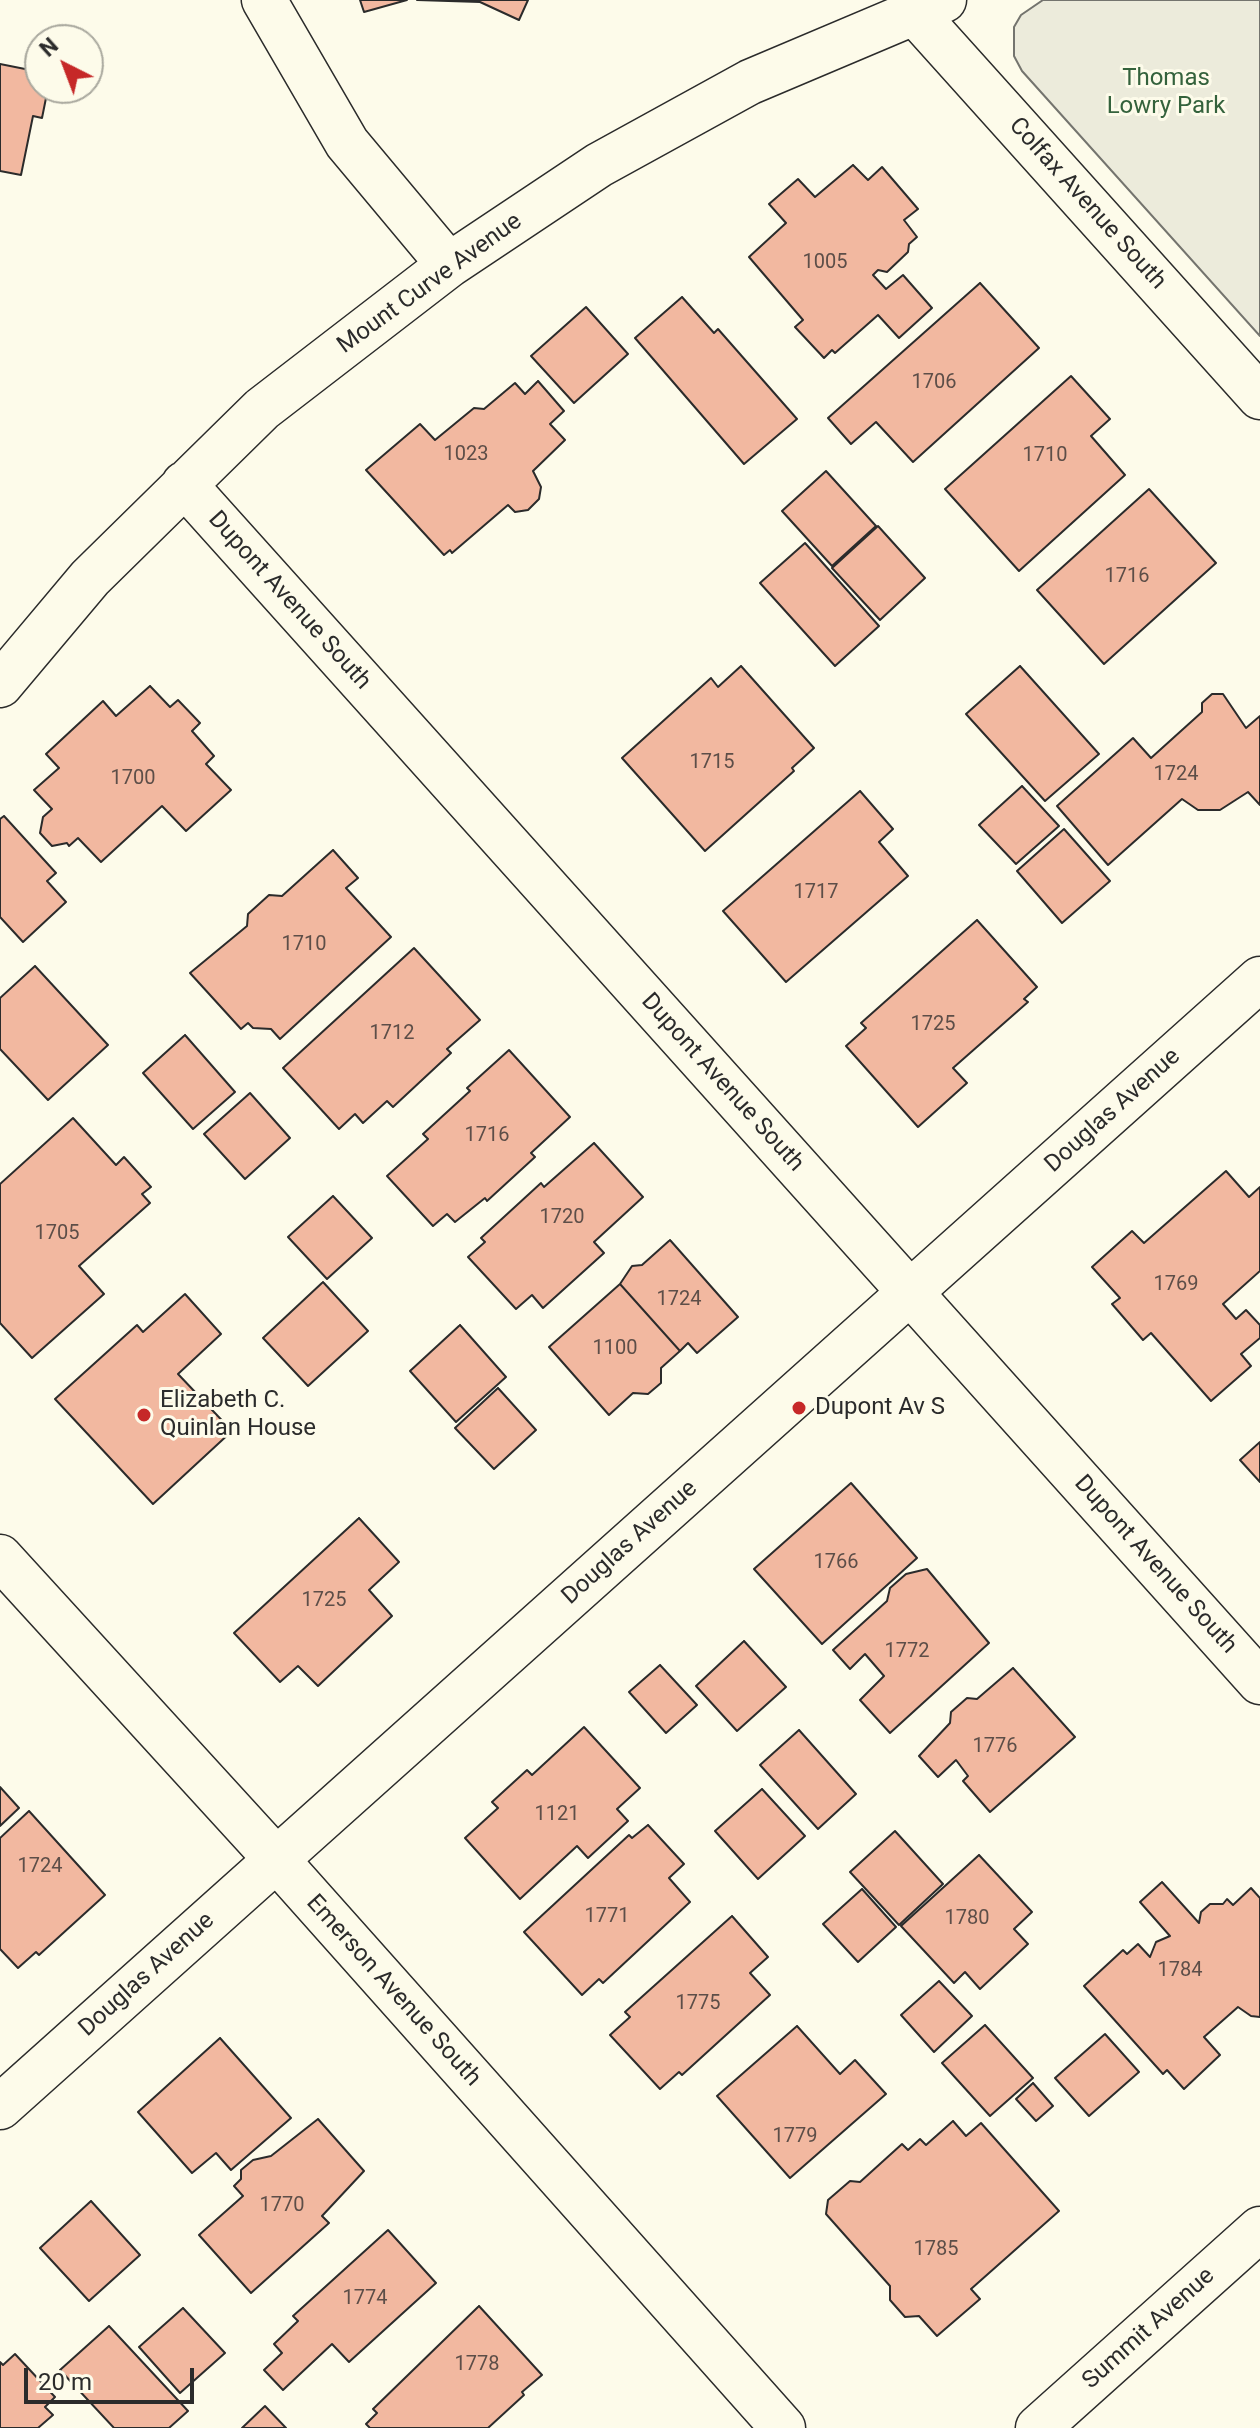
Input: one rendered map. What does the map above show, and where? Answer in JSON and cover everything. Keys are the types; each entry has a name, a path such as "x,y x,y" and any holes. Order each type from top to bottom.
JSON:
{"street":[{"path":"264,0 347,143 449,265"},
{"name":"Mount Curve Avenue","path":"0,685 90,578 262,409 449,265 599,165 736,89 929,6"},
{"name":"Colfax Avenue South","path":"929,6 1260,397"},
{"name":"Dupont Avenue South","path":"184,484 1260,1682"},
{"name":"Douglas Avenue","path":"0,2107 1260,979"},
{"name":"Emerson Avenue South","path":"0,1557 276,1859 783,2428"},
{"name":"Summit Avenue","path":"1038,2428 1260,2229"}],"green space":[{"name":"Thomas Lowry Park","path":"1043,0 1260,0 1260,336 1022,71 1014,56 1014,27 1021,15"}],"building":[{"path":"360,0 407,0 364,12"},
{"path":"417,0 528,0 519,20 480,2"},
{"path":"0,64 24,69 24,104 45,104 42,118 33,116 21,175 0,171"},
{"path":"853,165 868,180 882,167 918,209 904,220 917,237 909,244 908,252 887,272 878,270 873,275 886,289 903,275 932,308 899,338 878,315 835,353 832,350 824,358 795,327 803,320 749,257 786,223 769,204 798,179 815,197"},
{"path":"980,283 1039,348 913,462 876,422 851,444 828,418"},
{"path":"682,297 714,333 718,329 797,419 744,464 635,338"},
{"path":"586,307 628,354 574,403 531,356"},
{"path":"1071,376 1110,419 1091,436 1125,475 1019,571 945,489"},
{"path":"538,381 564,411 550,424 565,440 533,471 541,487 539,499 528,510 515,512 508,505 452,553 450,550 444,555 366,470 420,424 435,440 474,408 484,409 515,383 525,394"},
{"path":"826,471 876,526 832,566 782,511"},
{"path":"1149,489 1216,563 1104,664 1037,590"},
{"path":"878,526 925,578 880,620 832,568"},
{"path":"805,543 879,626 835,666 760,583"},
{"path":"741,666 814,748 792,768 794,771 705,851 622,758 711,678 718,687"},
{"path":"1020,666 1099,754 1045,801 966,714"},
{"path":"150,686 170,707 178,700 200,723 192,731 214,756 206,764 231,790 186,831 162,806 101,862 78,838 69,846 67,843 52,846 40,833 43,817 52,809 34,790 59,768 46,754 103,701 116,716"},
{"path":"1212,694 1223,694 1246,728 1260,716 1260,805 1248,792 1220,810 1198,810 1182,799 1108,865 1057,806 1133,738 1151,758 1202,712 1202,703"},
{"path":"1022,786 1059,826 1016,864 979,825"},
{"path":"860,791 893,829 879,842 908,876 786,982 723,911"},
{"path":"4,816 56,873 47,881 66,902 23,942 0,917 0,819"},
{"path":"1064,829 1110,881 1062,923 1017,871"},
{"path":"333,850 358,878 346,888 391,937 280,1039 271,1029 253,1028 248,1023 241,1029 190,973 247,926 248,914 269,895 282,896"},
{"path":"977,920 1037,987 1024,999 1028,1002 953,1068 967,1083 918,1127 846,1046 866,1028 861,1023"},
{"path":"414,948 480,1020 447,1049 451,1053 393,1107 387,1101 363,1123 355,1114 339,1129 283,1068"},
{"path":"35,966 108,1045 48,1100 0,1049 0,998"},
{"path":"185,1035 235,1092 193,1129 143,1073"},
{"path":"509,1050 570,1117 531,1153 535,1157 487,1201 485,1198 455,1222 447,1214 433,1226 387,1176 428,1139 423,1134 470,1091 467,1088"},
{"path":"250,1093 290,1138 245,1179 204,1134"},
{"path":"73,1118 116,1165 124,1157 151,1187 142,1194 150,1203 79,1266 104,1294 32,1358 0,1323 0,1184"},
{"path":"594,1143 643,1197 594,1242 604,1253 543,1308 532,1295 516,1309 468,1257 485,1242 481,1238 541,1183 544,1187"},
{"path":"1226,1171 1249,1197 1260,1187 1260,1271 1223,1304 1236,1319 1246,1310 1260,1325 1260,1338 1241,1354 1251,1366 1211,1401 1151,1333 1143,1340 1112,1304 1120,1298 1092,1267 1132,1231 1144,1243"},
{"path":"333,1196 372,1238 327,1279 288,1237"},
{"path":"670,1240 738,1317 697,1353 688,1343 680,1351 620,1284 632,1266 642,1265"},
{"path":"323,1282 368,1331 308,1386 263,1338"},
{"path":"620,1284 680,1351 661,1368 661,1383 648,1394 633,1393 609,1415 549,1347"},
{"name":"Elizabeth C. Quinlan House","path":"185,1294 221,1334 178,1374 232,1431 153,1504 55,1399 137,1325 143,1332"},
{"path":"460,1325 506,1377 456,1422 410,1371"},
{"path":"498,1388 536,1430 494,1469 455,1428"},
{"path":"1260,1442 1260,1482 1240,1460"},
{"path":"851,1483 917,1558 822,1644 754,1569"},
{"path":"359,1518 399,1562 369,1590 392,1616 318,1686 298,1666 280,1682 234,1633"},
{"path":"927,1569 989,1643 890,1733 860,1700 884,1676 865,1654 850,1669 833,1650 887,1601 890,1588 906,1574"},
{"path":"744,1641 786,1687 737,1731 696,1686"},
{"path":"660,1665 697,1705 666,1733 629,1692"},
{"path":"1013,1668 1075,1737 990,1812 963,1781 968,1776 956,1760 938,1777 919,1756 950,1723 951,1712 967,1698 977,1699"},
{"path":"584,1727 640,1788 617,1809 628,1821 588,1858 577,1846 520,1899 465,1838 498,1808 492,1802 527,1770 532,1775"},
{"path":"799,1730 856,1794 818,1829 760,1765"},
{"path":"0,1787 19,1808 0,1826"},
{"path":"762,1789 805,1836 758,1879 715,1831"},
{"path":"29,1811 105,1895 39,1955 36,1952 18,1968 0,1949 0,1838"},
{"path":"648,1825 684,1864 669,1878 690,1902 603,1983 599,1979 582,1995 524,1932 629,1835 632,1838"},
{"path":"895,1831 943,1884 899,1925 850,1872"},
{"path":"979,1855 1032,1912 1014,1929 1028,1944 980,1989 965,1972 954,1983 901,1926"},
{"path":"1162,1882 1199,1923 1201,1912 1210,1904 1223,1904 1227,1899 1233,1905 1251,1888 1260,1898 1260,2017 1251,2016 1238,2007 1204,2037 1220,2055 1184,2089 1167,2070 1163,2074 1084,1986 1123,1950 1127,1954 1138,1944 1150,1957 1156,1942 1170,1936 1140,1902"},
{"path":"862,1889 896,1927 858,1962 823,1924"},
{"path":"732,1916 768,1957 750,1973 770,1995 682,2075 679,2072 660,2089 610,2035 630,2017 625,2012"},
{"path":"939,1981 972,2016 934,2052 901,2015"},
{"path":"985,2025 1033,2078 990,2116 942,2063"},
{"path":"797,2026 840,2074 855,2060 886,2094 790,2178 717,2096"},
{"path":"1105,2034 1139,2072 1089,2116 1055,2078"},
{"path":"220,2038 291,2118 231,2170 216,2153 192,2173 138,2112"},
{"path":"1033,2083 1053,2106 1036,2121 1016,2099"},
{"path":"318,2119 364,2171 322,2216 329,2223 251,2293 199,2235 243,2196 234,2186 241,2179 241,2170 253,2160 271,2156"},
{"path":"953,2121 966,2136 981,2123 1059,2211 971,2289 980,2299 937,2336 919,2316 905,2317 890,2300 890,2286 826,2214 828,2200 850,2181 860,2182 902,2144 908,2150 920,2139 926,2145"},
{"path":"91,2201 140,2255 89,2301 40,2248"},
{"path":"388,2230 436,2283 349,2362 332,2344 283,2390 264,2370 282,2353 274,2344 298,2321 293,2316"},
{"path":"479,2306 542,2375 488,2428 370,2428 366,2424 377,2413 373,2409"},
{"path":"183,2308 225,2353 180,2393 139,2347"},
{"path":"109,2326 188,2411 169,2428 114,2428 60,2370"},
{"path":"15,2354 55,2397 45,2407 53,2415 38,2428 0,2428 0,2362 3,2365"},
{"path":"265,2406 286,2428 242,2428"}],"place":[{"name":"Dupont Av S","path":"799,1408"},
{"name":"Elizabeth C. Quinlan House","path":"144,1415"}]}
